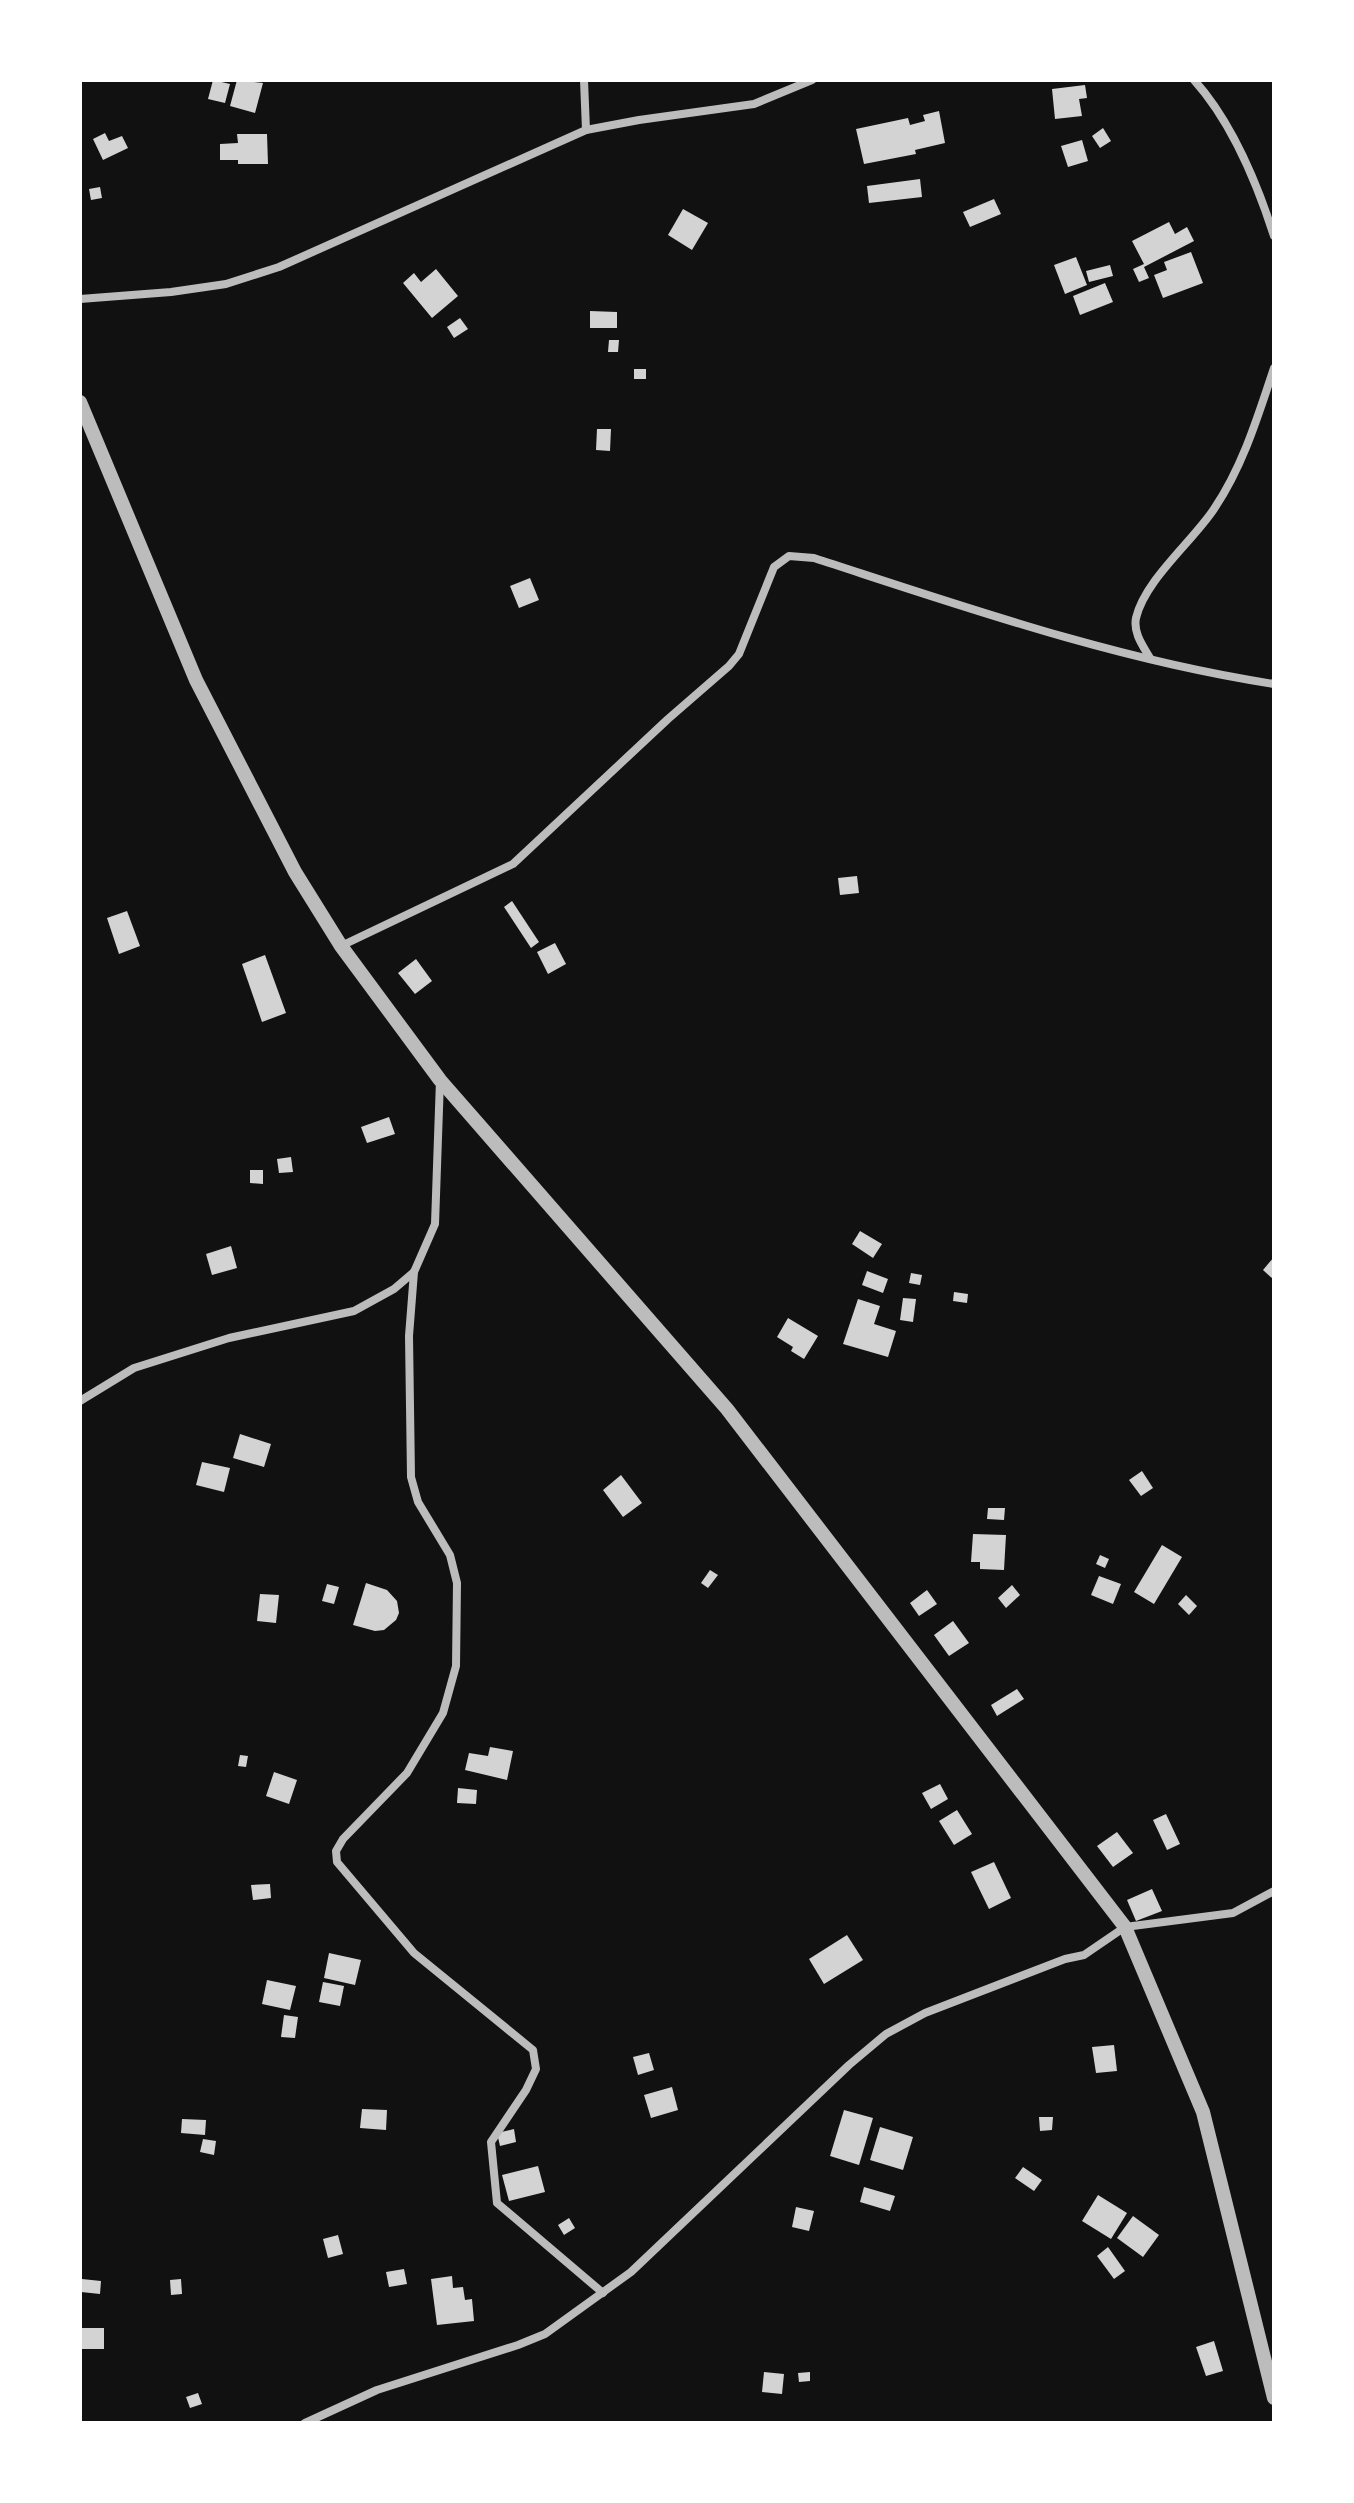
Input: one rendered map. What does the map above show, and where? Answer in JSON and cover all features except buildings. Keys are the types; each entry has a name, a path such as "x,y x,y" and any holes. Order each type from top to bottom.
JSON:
{"street":[{"path":"584,80 586,130"},
{"path":"80,299 226,284 279,267 586,130 754,104 812,80"},
{"path":"1194,80 1234,138 1261,194 1274,236"},
{"path":"1150,658 1135,626 1146,593 1215,508 1252,436 1274,368"},
{"path":"80,402 196,680 295,872 341,946 440,1080 727,1409 1125,1927 1203,2112 1274,2398"},
{"path":"341,946 513,864 729,666 739,654 774,567 789,556 814,558 1025,627 1220,676 1274,684"},
{"path":"440,1080 435,1224 414,1272 409,1336 411,1477 418,1502 450,1555 457,1583 456,1666 443,1713 407,1773 343,1839 336,1851 337,1862 414,1953 533,2050 536,2069 526,2090 491,2142 497,2203 603,2293"},
{"path":"80,1401 134,1368 229,1338 354,1311 394,1289 414,1272"},
{"path":"305,2423 377,2390 545,2334 631,2272 849,2065 886,2034 925,2013 1065,1959 1084,1955 1125,1927 1233,1913 1274,1891"}]}
